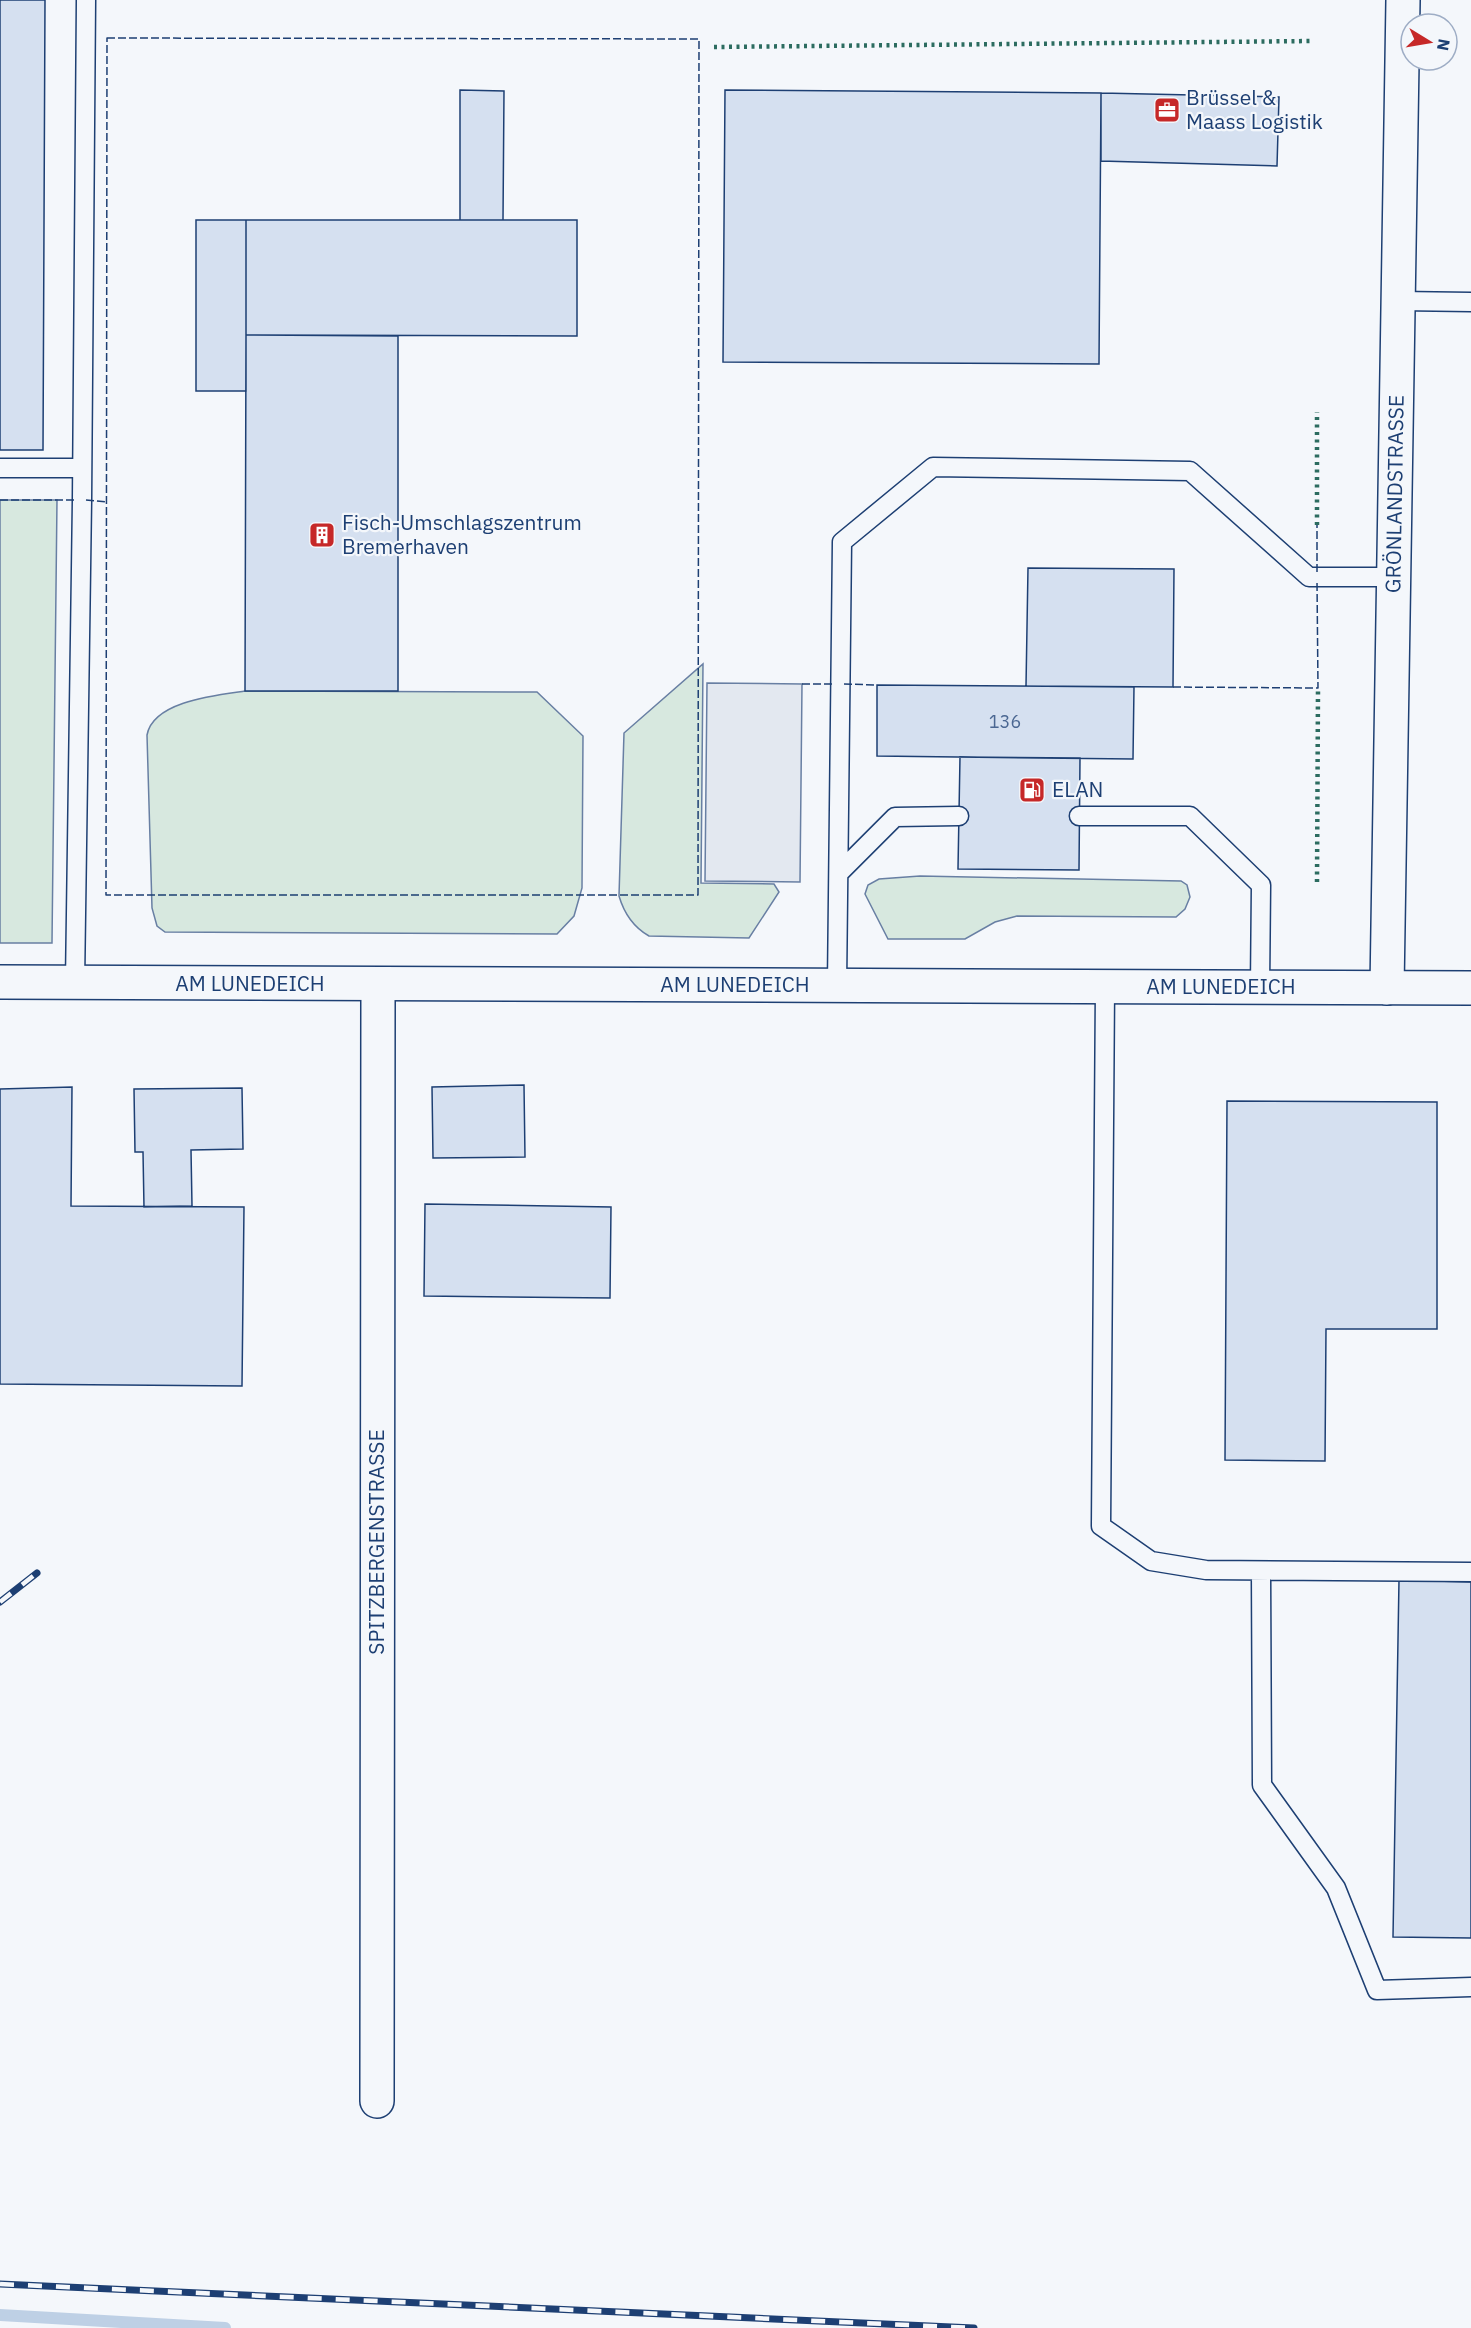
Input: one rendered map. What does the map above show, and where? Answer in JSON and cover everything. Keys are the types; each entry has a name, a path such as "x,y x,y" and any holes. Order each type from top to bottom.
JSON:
{"street":[{"name":"GRÖNLANDSTRASSE","path":"1388,988 1403,0"},
{"name":"AM LUNEDEICH","path":"0,982 1471,988"},
{"name":"SPITZBERGENSTRASSE","path":"377,2101 378,984"}],"lane":[{"path":"75,983 86,0"},
{"path":"1399,301 1471,302"},
{"path":"837,986 843,542 933,467 1190,471 1309,577 1394,577"},
{"path":"0,468 81,468"},
{"path":"839,873 895,817 959,816"},
{"path":"1079,816 1190,816 1261,885 1260,987"},
{"path":"1105,987 1101,1527 1151,1560 1206,1570 1471,1572"},
{"path":"1262,1571 1262,1785 1336,1888 1377,1990 1471,1987"}],"shaded area":[{"path":"0,500 57,500 52,943 0,943"},
{"path":"703,664 701,883 774,884 779,892 749,938 649,936 630,919 619,896 624,733"},
{"path":"707,683 802,684 800,882 705,881"},
{"path":"245,691 537,692 583,736 582,888 574,916 557,934 165,932 157,926 152,908 147,735 152,724 161,714 173,707 203,698"},
{"path":"920,876 1181,881 1187,885 1190,897 1185,909 1176,917 1017,916 995,922 965,939 888,939 865,894 868,885 879,879"}],"building":[{"path":"0,0 45,0 43,450 0,450"},
{"path":"460,90 504,91 503,220 460,220"},
{"path":"725,90 1101,93 1099,364 723,362"},
{"path":"1101,93 1279,97 1277,166 1101,161"},
{"path":"196,220 246,220 246,391 196,391"},
{"path":"246,220 577,220 577,336 246,335"},
{"name":"Fisch-Umschlagszentrum Bremerhaven","path":"246,335 398,336 398,691 245,691"},
{"path":"1028,568 1174,569 1173,687 1026,686"},
{"path":"877,685 1134,687 1133,759 877,756"},
{"path":"960,757 1080,758 1079,870 958,869"},
{"path":"524,1085 525,1157 433,1158 432,1087"},
{"path":"72,1087 71,1206 244,1207 242,1386 0,1384 0,1089"},
{"path":"242,1088 243,1149 191,1150 192,1206 144,1207 143,1152 135,1152 134,1089"},
{"path":"1227,1101 1437,1102 1437,1329 1326,1329 1325,1461 1225,1460"},
{"path":"425,1204 611,1207 610,1298 424,1296"},
{"path":"1399,1580 1471,1582 1471,1938 1393,1937"}],"waterway":[{"path":"0,2315 225,2328"}],"railway":[{"path":"0,1602 37,1573"},
{"path":"0,2284 974,2328"}],"hedge":[{"path":"714,47 1312,41"},
{"path":"1317,412 1317,525"},
{"path":"1317,882 1318,688"}],"fence":[{"path":"107,38 699,39 698,895 106,895 107,38"},
{"path":"0,500 77,500"},
{"path":"86,500 107,502"},
{"path":"1317,525 1317,572"},
{"path":"1173,687 1318,688 1317,581"},
{"path":"802,684 835,684"},
{"path":"844,684 877,685"}],"place":[{"name":"Brüssel & Maass Logistik","path":"1167,110"},
{"name":"Fisch-Umschlagszentrum Bremerhaven","path":"322,535"},
{"name":"ELAN","path":"1032,790"}]}
